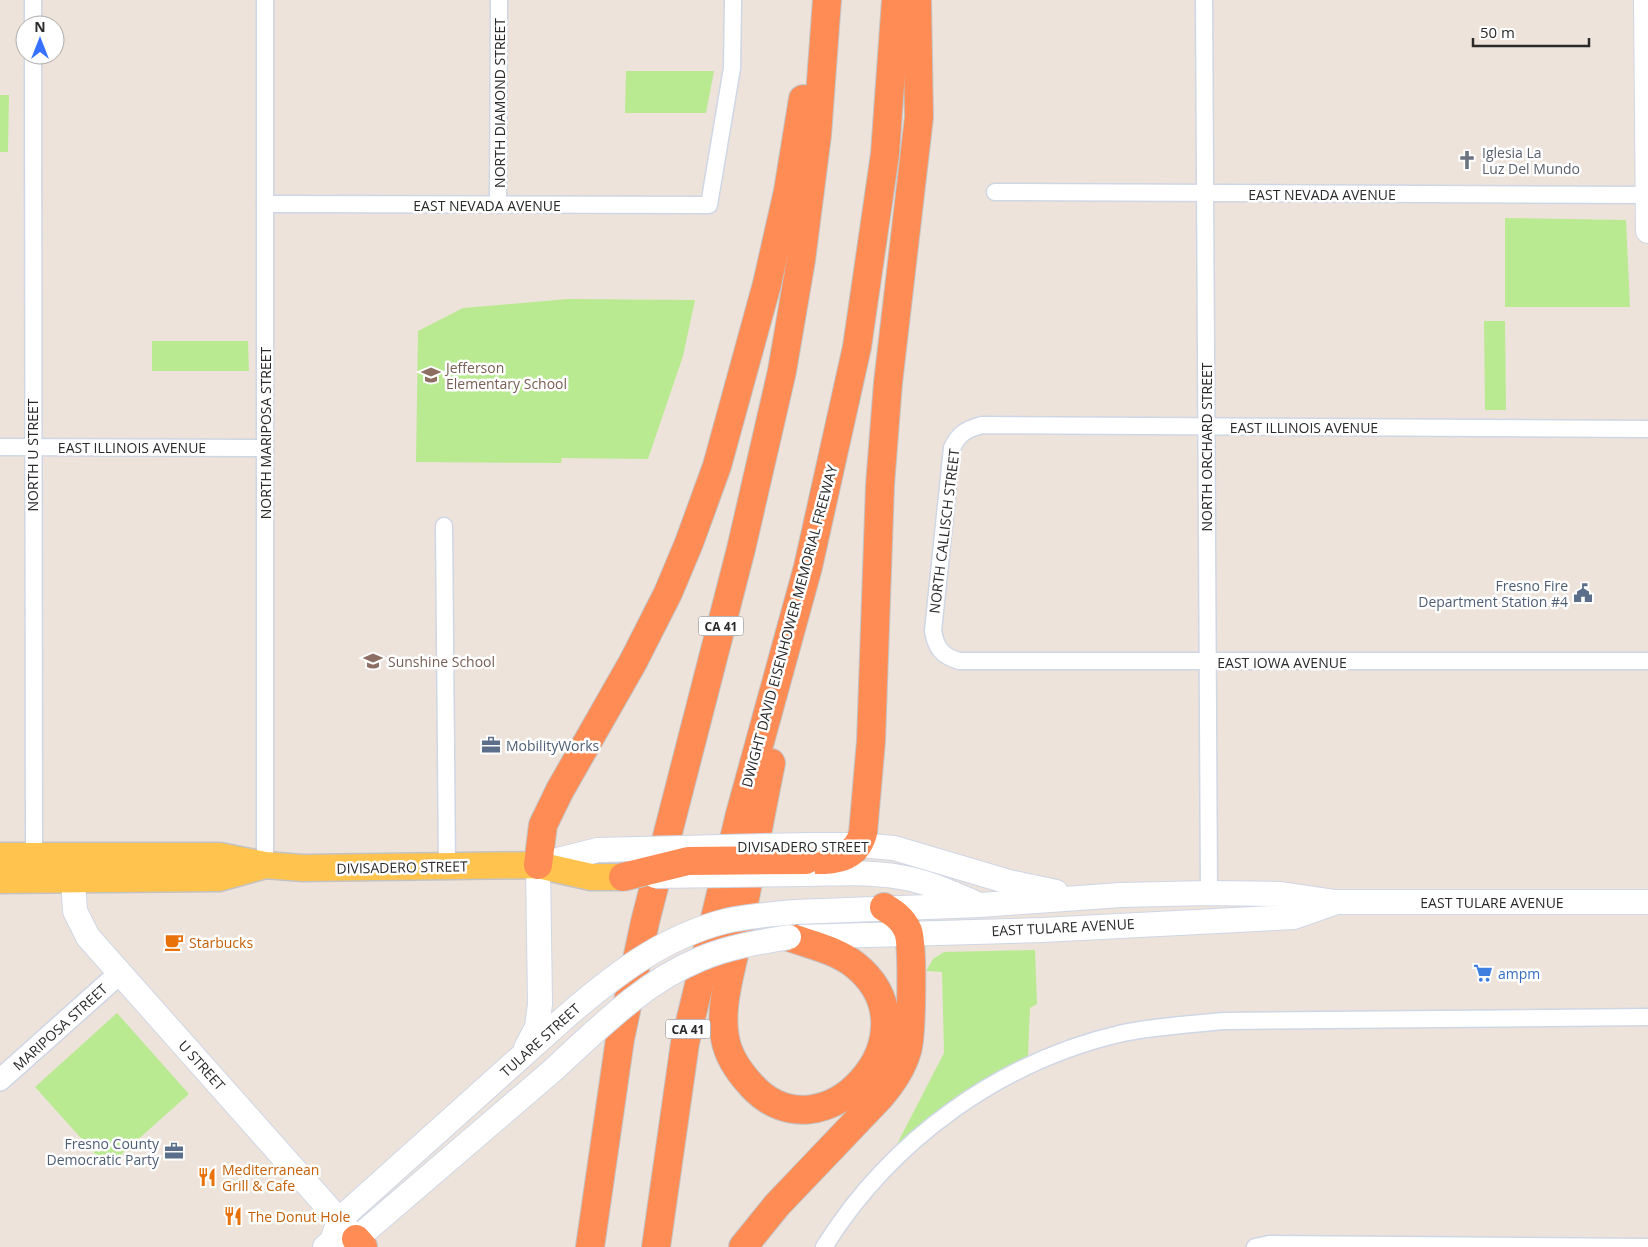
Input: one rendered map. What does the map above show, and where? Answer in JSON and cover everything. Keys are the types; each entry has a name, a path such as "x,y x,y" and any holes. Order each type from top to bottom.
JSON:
{"highway":[{"path":"538,865 542,825 633,662 668,593 690,543 717,466 764,293 788,191 809,60 815,0"},
{"name":"CA 41","path":"590,1247 602,1151 620,1040 643,931 741,549 782,371 801,260 811,183 828,0"},
{"name":"DWIGHT DAVID EISENHOWER MEMORIAL FREEWAY","path":"656,1247 684,1043 740,814 808,567 857,347 872,256 885,154 896,0"},
{"path":"623,877 688,861 836,860 848,856 859,844 863,833 871,741 880,485 888,383 919,117 916,0"},
{"path":"795,930 844,957 863,972 876,990 881,1002 884,1026 880,1053 866,1078 857,1089 829,1105 800,1109 775,1103 760,1095 744,1078 733,1063 727,1048 724,1027 729,981 808,567"},
{"path":"743,1247 777,1205 880,1097 898,1072 907,1052 911,1030 909,933 899,918 884,907"}],"main road":[{"path":"1646,0 1648,230"},
{"name":"DIVISADERO STREET","path":"859,844 894,848 1009,882 1092,898"},
{"name":"DIVISADERO STREET","path":"0,856 220,856 265,865 303,868 538,865 598,850 806,859 900,877 939,887 1021,925 1042,930"},
{"path":"0,868 24,864 32,860 34,856"},
{"path":"73,880 80,870 86,868 143,868 191,857"},
{"name":"DIVISADERO STREET","path":"0,880 219,878 265,865"},
{"name":"DIVISADERO STREET","path":"538,865 592,878 623,877"},
{"path":"520,1058 537,1027 540,1004 538,865"},
{"name":"U STREET","path":"73,880 74,912 80,925 343,1239"},
{"path":"1112,926 1145,912 1184,910 1198,904 1209,894"},
{"name":"EAST TULARE AVENUE","path":"795,930 884,907 980,905 1092,898 1209,894 1281,894 1335,902 1648,902"},
{"path":"1214,920 1226,908 1276,905 1302,897"},
{"name":"EAST TULARE AVENUE","path":"795,930 909,933 1042,930 1294,917 1335,902"},
{"name":"TULARE STREET","path":"343,1239 520,1058 611,979 675,940 727,921 795,930"},
{"path":"343,1239 552,1071 623,1007 664,977 700,959 724,950 795,930"}],"street":[{"path":"33,0 33,15"},
{"name":"NORTH MARIPOSA STREET","path":"265,0 265,865"},
{"name":"NORTH DIAMOND STREET","path":"498,205 499,0"},
{"name":"EAST NEVADA AVENUE","path":"265,204 709,205 732,68 733,0"},
{"name":"NORTH ORCHARD STREET","path":"1204,0 1209,894"},
{"name":"NORTH U STREET","path":"33,65 34,856"},
{"name":"EAST NEVADA AVENUE","path":"995,192 1648,195"},
{"name":"EAST ILLINOIS AVENUE","path":"961,433 982,425 1648,428"},
{"name":"NORTH CALLISCH STREET","path":"933,631 952,448 961,433"},
{"name":"EAST ILLINOIS AVENUE","path":"0,447 265,448"},
{"path":"444,526 447,866"},
{"name":"EAST IOWA AVENUE","path":"933,631 938,649 947,657 959,661 1648,661"},
{"name":"MARIPOSA STREET","path":"0,1080 120,973"},
{"path":"824,1247 843,1216 874,1180 945,1114 1024,1068 1086,1044 1123,1033 1159,1027 1225,1022 1648,1018"},
{"path":"1264,1246 1648,1246"}],"green space":[{"path":"626,71 714,71 706,113 625,113"},
{"path":"0,95 9,95 8,152 0,152"},
{"path":"1505,218 1626,220 1630,307 1505,307"},
{"path":"568,299 695,300 683,356 648,459 562,458 561,463 416,462 418,331 463,308"},
{"path":"1484,321 1505,321 1506,410 1485,410"},
{"path":"152,341 248,341 249,371 152,371"},
{"path":"1035,950 1037,1004 1030,1008 1028,1056 953,1100 896,1146 944,1053 942,972 926,971 933,959 944,952"},
{"path":"117,1013 189,1094 107,1167 35,1087"}],"place":[{"name":"Iglesia La Luz Del Mundo","path":"1467,160"},
{"name":"Jefferson Elementary School","path":"431,375"},
{"name":"Fresno Fire Department Station #4","path":"1583,593"},
{"name":"Sunshine School","path":"373,661"},
{"name":"MobilityWorks","path":"491,745"},
{"name":"Starbucks","path":"174,942"},
{"name":"ampm","path":"1483,973"},
{"name":"Fresno County Democratic Party","path":"174,1151"},
{"name":"Mediterranean Grill & Cafe","path":"207,1177"},
{"name":"The Donut Hole","path":"233,1216"}]}
